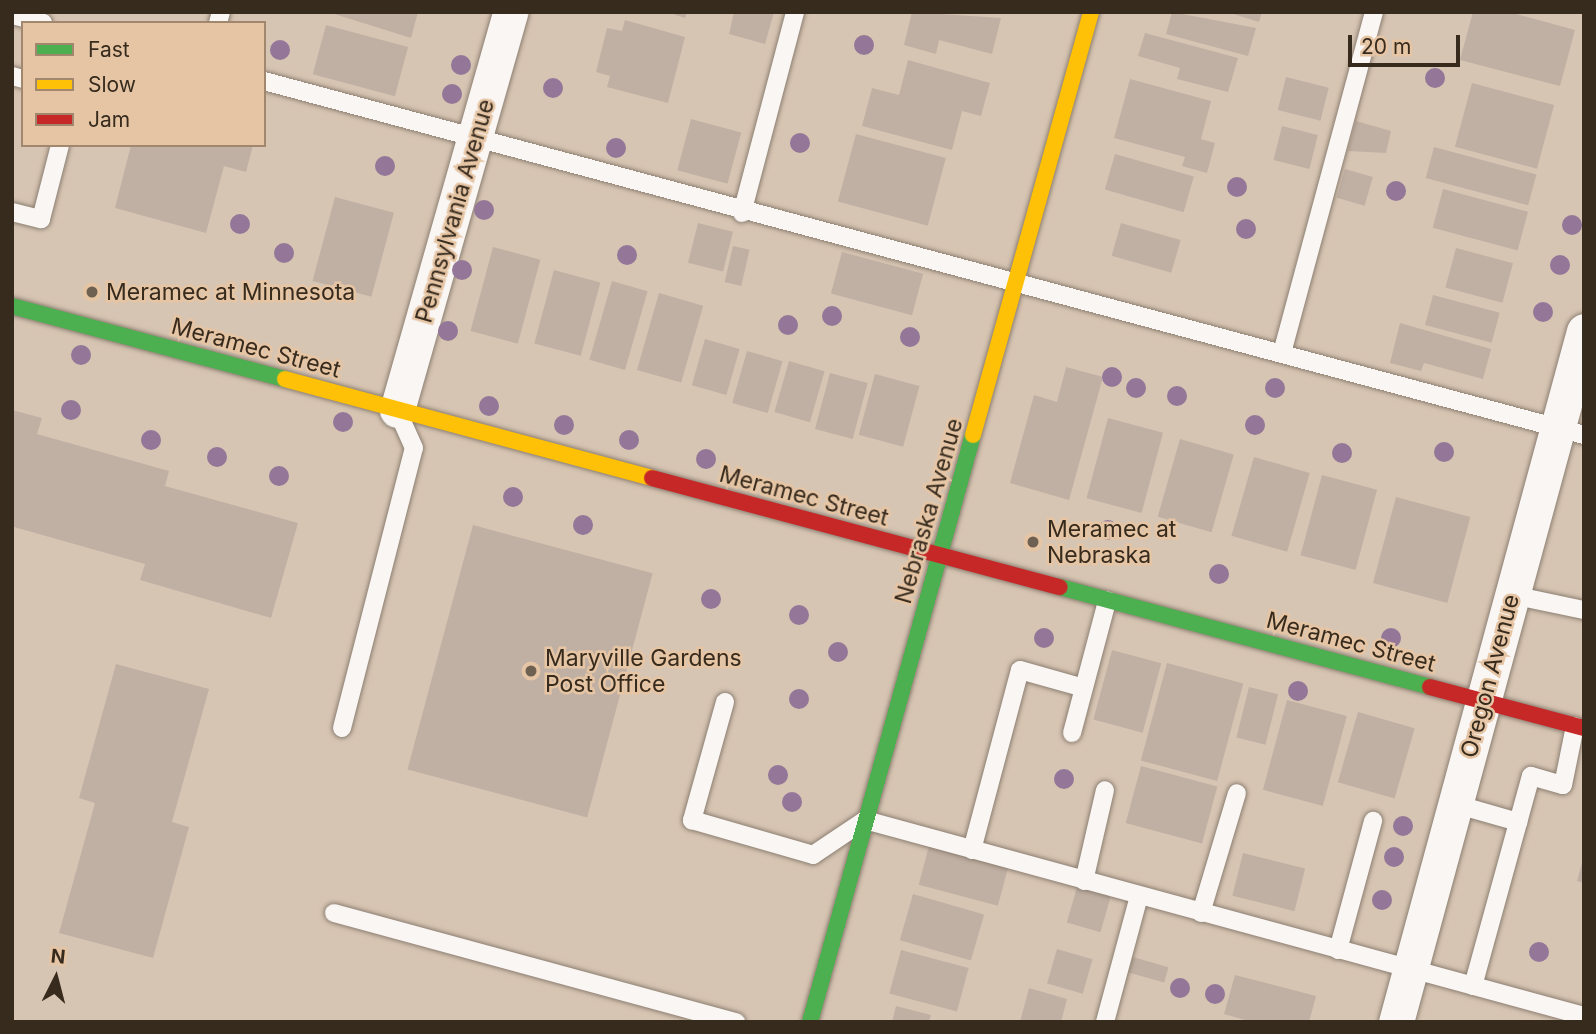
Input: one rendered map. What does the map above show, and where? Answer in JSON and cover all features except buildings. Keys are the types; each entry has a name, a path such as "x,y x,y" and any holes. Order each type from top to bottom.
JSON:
{"street":[{"name":"Pennsylvania Avenue","path":"397,410 477,138 510,12"},
{"name":"Nebraska Avenue","path":"810,1022 1018,283 1091,12"},
{"name":"Meramec Street","path":"12,306 1579,727"},
{"name":"Oregon Avenue","path":"1396,1022 1512,595 1571,431 1584,331"}],"lane":[{"path":"742,213 795,12"},
{"path":"1282,353 1374,12"},
{"path":"12,15 35,21"},
{"path":"266,82 742,213 1018,283 1571,431"},
{"path":"12,212 41,219 59,147"},
{"path":"342,728 414,448 397,410"},
{"path":"1512,595 1584,610"},
{"path":"1072,733 1107,601"},
{"path":"972,850 1020,670 1084,688"},
{"path":"725,702 692,820 813,855 865,820 1584,1016"},
{"path":"1472,986 1531,776 1563,785 1579,727"},
{"path":"1084,881 1105,790"},
{"path":"1201,913 1237,793"},
{"path":"1455,804 1518,822"},
{"path":"1338,950 1373,821"},
{"path":"1105,1022 1139,896"},
{"path":"334,913 736,1022"}],"traffic: fast":[{"path":"12,306 285,379"},
{"path":"810,1022 973,435"},
{"path":"1060,587 1430,687"}],"traffic: slow":[{"path":"973,435 1091,12"},
{"path":"285,379 652,478"}],"traffic: jam":[{"path":"652,478 1060,587"},
{"path":"1430,687 1584,728"}],"place":[{"name":"Meramec at Minnesota","path":"92,292"},
{"name":"Meramec at Nebraska","path":"1033,542"},
{"name":"Maryville Gardens Post Office","path":"531,671"}]}
